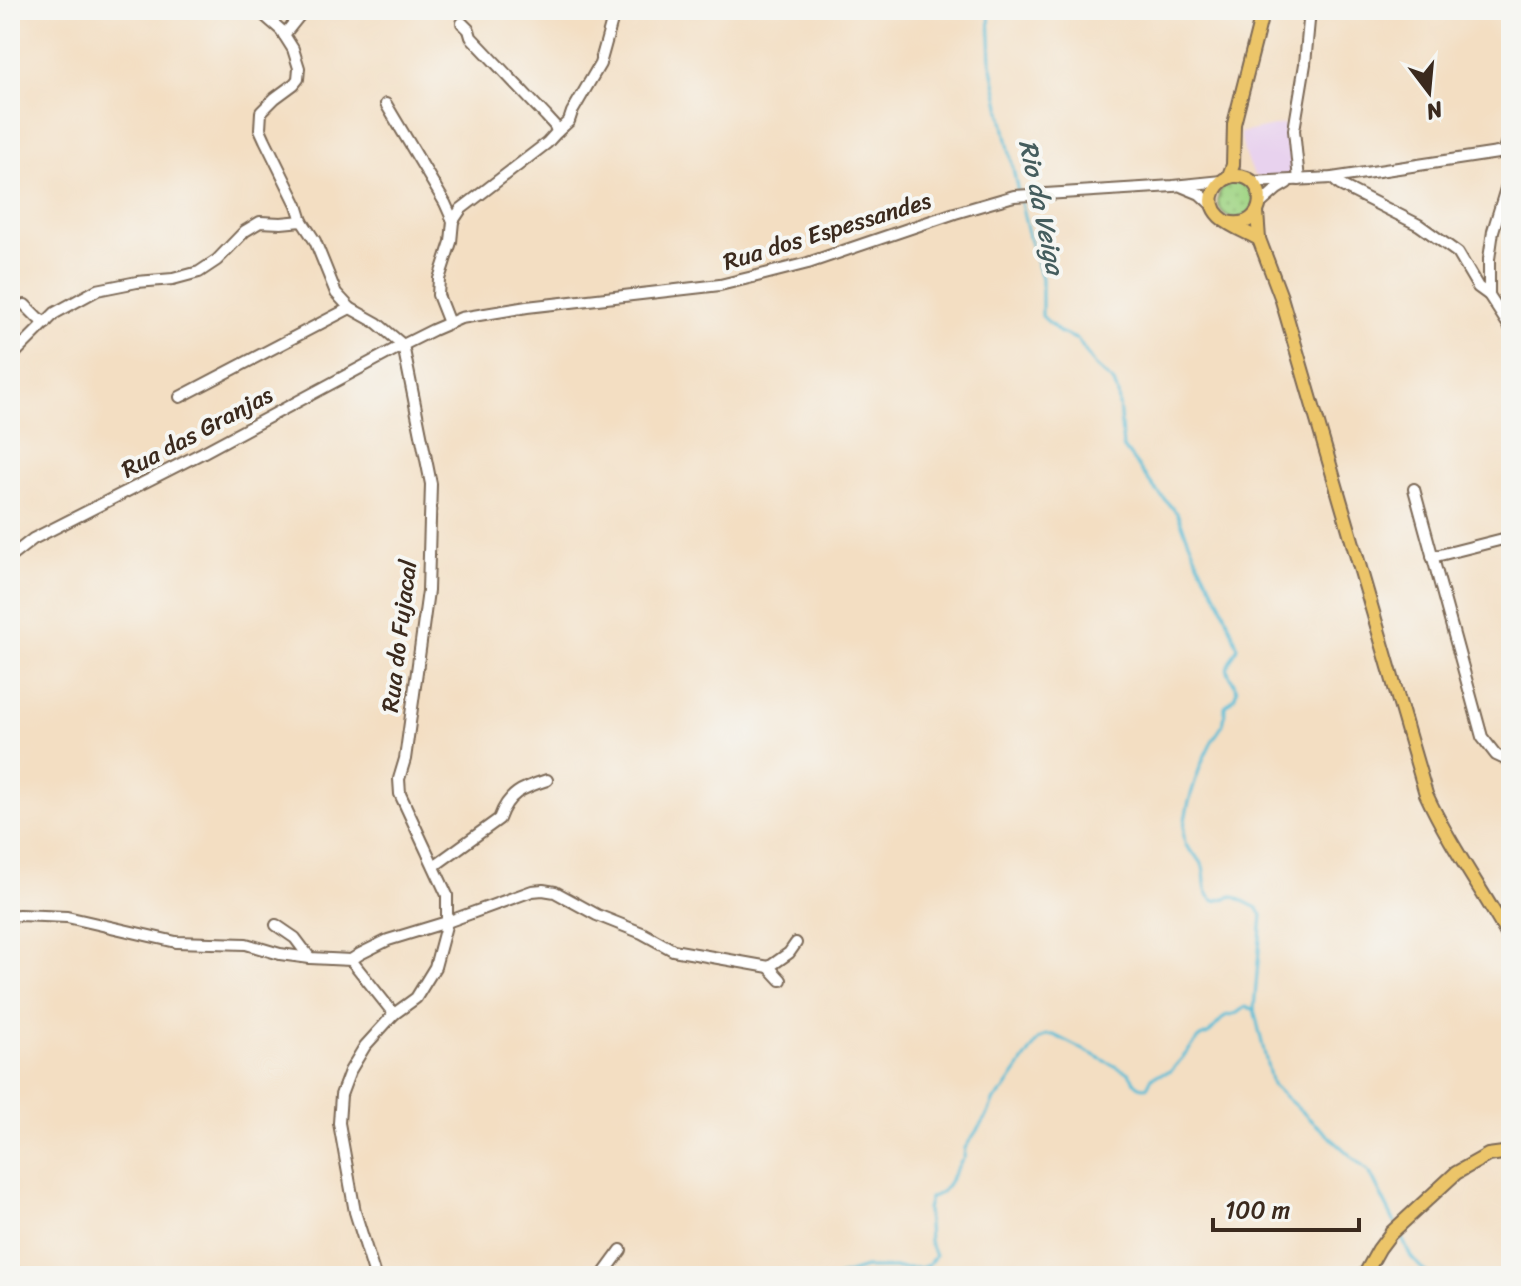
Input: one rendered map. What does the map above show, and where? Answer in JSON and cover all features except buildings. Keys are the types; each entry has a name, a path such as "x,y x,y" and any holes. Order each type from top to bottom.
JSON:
{"main road":[{"path":"1259,239 1221,218 1213,206 1213,196 1233,165 1234,124 1263,10"},
{"path":"1234,137 1260,196 1259,239 1281,297 1426,794 1455,851 1511,941"},
{"path":"1225,179 1242,177 1251,181"},
{"path":"1227,222 1244,223 1252,219 1259,208"},
{"path":"1364,1276 1391,1233 1456,1173 1488,1155 1511,1152"},
{"path":"1477,1160 1511,1159"}],"street":[{"path":"258,10 284,35 293,49 299,68 298,79 261,112 260,129 302,221 315,241 336,293 350,308 377,323 403,345"},
{"path":"284,35 304,10"},
{"path":"449,323 438,295 453,221 461,209 547,143 569,121 600,64 615,10"},
{"path":"1296,180 1294,130 1310,10"},
{"path":"462,23 471,37 555,126 557,132"},
{"path":"386,104 453,221"},
{"path":"1251,181 1332,178 1507,152 1507,141 1511,138"},
{"path":"1489,295 1493,231 1511,172"},
{"path":"1332,178 1419,225 1458,253 1478,287 1489,295 1511,329"},
{"name":"Rua dos Espessandes","path":"403,345 461,318 527,307 720,285 808,263 1014,196 1173,186 1225,179"},
{"path":"1259,208 1277,189 1296,180"},
{"path":"1173,186 1200,194 1213,206"},
{"path":"10,358 55,313 97,290 199,272 217,260 245,231 260,222 302,221"},
{"path":"25,305 46,323"},
{"path":"180,397 350,308"},
{"name":"Rua das Granjas","path":"10,557 33,539 403,345"},
{"name":"Rua do Fujacal","path":"403,345 431,484 431,515 428,591 405,759 399,779 400,794 447,895 447,922"},
{"path":"1414,489 1482,737 1496,755 1511,762"},
{"path":"1432,557 1511,537"},
{"path":"434,866 499,819 503,807 514,794 526,786 547,780"},
{"path":"10,916 67,917 176,942 246,944 280,954 351,960 388,940 532,891 543,890 555,892 673,950 769,967 789,953 796,943"},
{"path":"375,1276 355,1212 339,1123 341,1095 350,1071 365,1046 394,1014 416,998 435,967 447,922"},
{"path":"276,925 295,938 310,958"},
{"path":"351,960 394,1014"},
{"path":"769,967 781,980"},
{"path":"602,1276 621,1250"},
{"path":"10,1267 21,1276"}],"shaded area":[{"path":"1284,124 1296,168 1287,177 1260,178 1254,175 1240,133"}],"green space":[{"path":"1236,182 1249,187 1254,200 1249,213 1236,218 1223,213 1218,200 1223,187"}],"waterway":[{"name":"Rio da Veiga","path":"989,10 991,63 1018,192"},
{"name":"Rio da Veiga","path":"1020,199 1042,278 1042,316 1059,332 1078,340 1094,365 1114,383 1118,394 1123,447 1177,513 1199,564 1221,603 1238,647 1227,669 1237,690 1225,706 1223,724 1210,745 1196,780 1187,810 1184,836 1186,845 1202,864 1210,897 1215,901 1233,896 1257,908 1262,915 1254,1009 1272,1085 1370,1173 1395,1223"},
{"path":"839,1276 865,1268 921,1268 928,1265 935,1256 929,1241 927,1209 930,1198 947,1185 993,1101 1038,1040 1054,1035 1129,1073 1138,1085 1147,1087 1152,1077 1171,1071 1200,1037 1208,1034 1225,1016 1245,1007 1254,1009"},
{"name":"Rio da Veiga","path":"1398,1230 1411,1257 1429,1276"}]}
